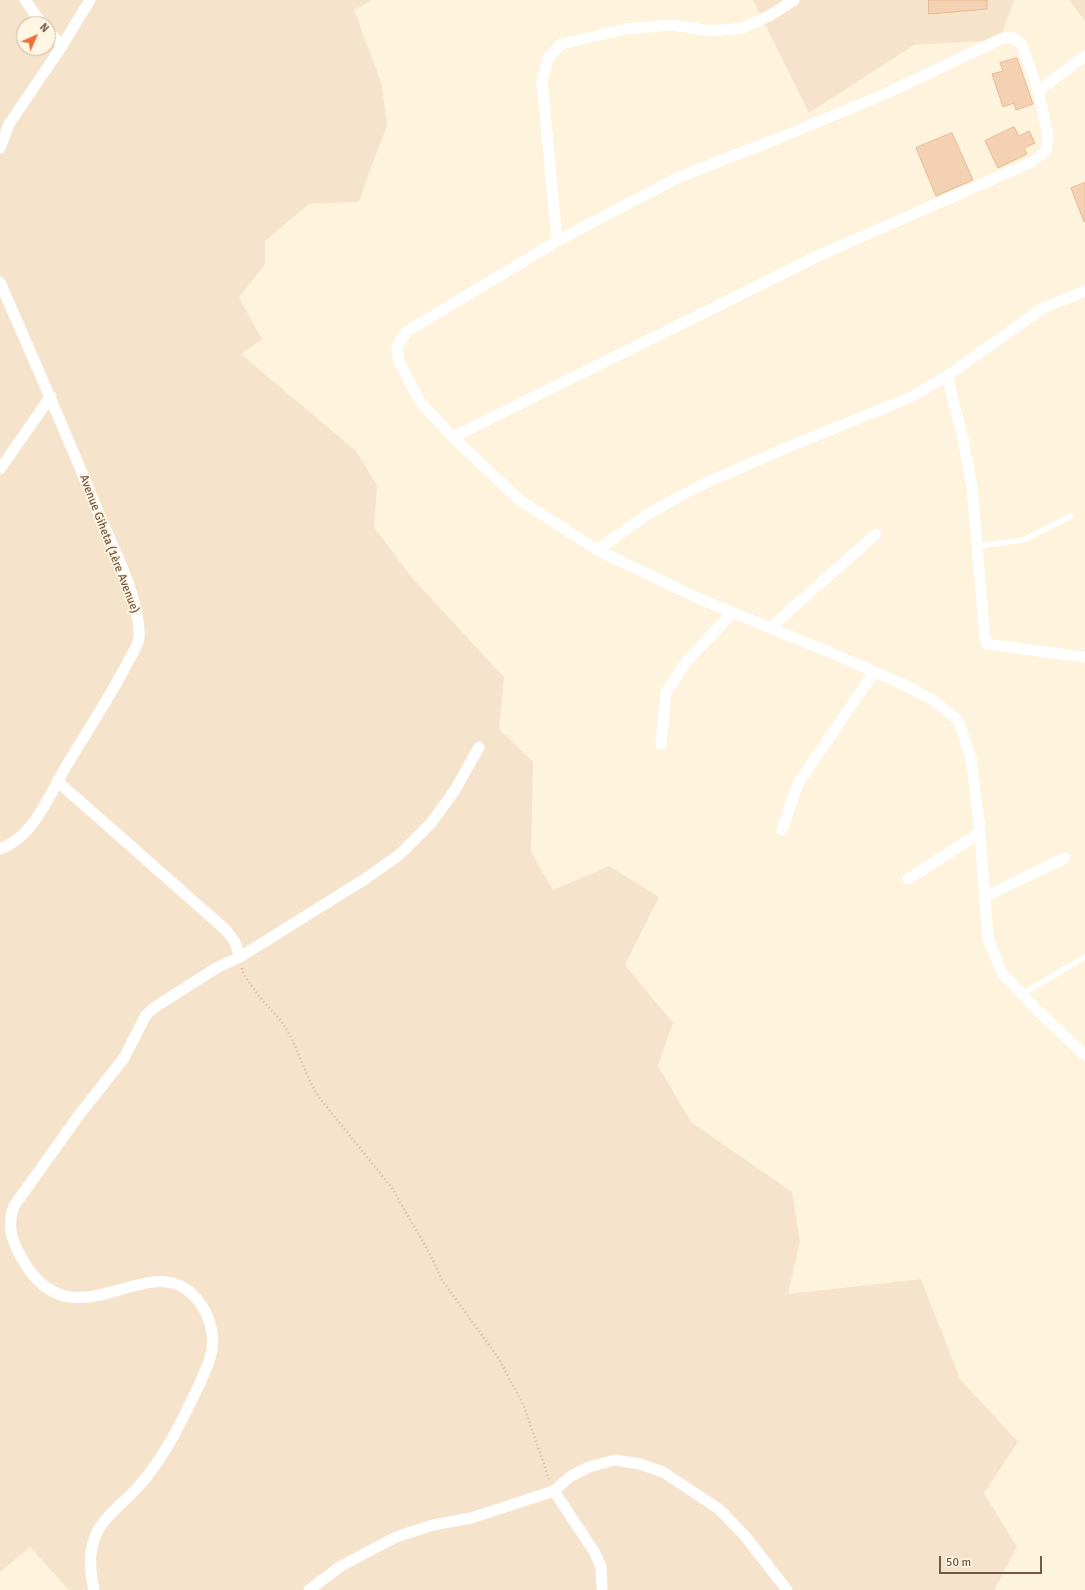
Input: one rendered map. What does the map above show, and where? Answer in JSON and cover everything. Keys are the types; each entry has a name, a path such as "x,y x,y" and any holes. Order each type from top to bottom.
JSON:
{"street":[{"path":"25,0 36,16"},
{"path":"0,148 9,124 62,46 90,0"},
{"path":"557,241 542,81 548,58 561,44 626,29 672,26 711,31 742,28 769,16 794,0"},
{"path":"453,437 822,254 1032,162 1046,151 1048,135 1038,92 1022,45 1014,38 1003,38 887,93 778,139 679,177 557,241 406,332 397,346 399,362 421,403 453,437 518,499 597,550 700,600 874,672 933,700 958,720 971,758 980,833 988,939 1002,974 1085,1055"},
{"path":"56,40 62,46"},
{"path":"1038,92 1085,56"},
{"name":"Avenue Giheta (1ère Avenue)","path":"0,282 51,396 111,541 137,611 139,639 121,676 57,781 40,815 21,835 6,847 0,849"},
{"path":"597,550 651,512 704,484 793,445 911,397 947,376 1043,308 1085,291"},
{"path":"947,376 963,439 972,487 985,638 987,644 1083,658"},
{"path":"0,469 51,396"},
{"path":"770,628 876,534"},
{"path":"660,744 666,692 686,662 732,613"},
{"path":"782,830 792,796 800,782 874,672"},
{"path":"94,1590 90,1571 90,1552 95,1535 106,1520 139,1486 159,1459 179,1425 210,1358 213,1342 210,1324 197,1299 184,1287 173,1282 160,1281 144,1283 122,1290 77,1299 57,1295 45,1288 28,1269 16,1247 11,1230 10,1218 14,1206 79,1115 124,1058 146,1015 155,1006 218,967 240,957 365,879 399,855 431,823 455,790 479,747"},
{"path":"57,781 226,930 235,942 240,957"},
{"path":"908,879 980,833"},
{"path":"984,897 1065,858"},
{"path":"309,1590 341,1566 396,1537 433,1525 471,1518 554,1491 571,1476 589,1467 614,1460 640,1464 663,1472 719,1510 745,1536 787,1590"},
{"path":"554,1491 595,1553 600,1567 602,1590"}],"lane":[{"path":"977,546 1024,540 1071,516"},
{"path":"1022,994 1085,957"}],"path":[{"path":"240,957 244,975 286,1029 298,1053 308,1080 318,1096 392,1188 428,1250 442,1280 497,1356 522,1404 554,1491"}],"shaded area":[{"path":"0,0 373,0 354,10 382,85 387,126 359,202 309,204 265,241 265,264 239,298 262,339 241,354 356,451 377,485 374,527 412,578 504,677 499,729 533,762 531,852 553,890 609,866 659,897 625,965 673,1023 658,1066 691,1122 792,1192 800,1241 788,1294 921,1279 960,1379 1018,1442 984,1493 1017,1547 994,1590 69,1590 30,1547 0,1572"},
{"path":"753,0 1014,0 1000,40 914,45 809,113"},
{"path":"1069,0 1085,0 1085,21"}],"building":[{"path":"929,0 987,0 987,9 929,14"},
{"path":"1017,58 1033,104 1016,110 1014,103 1003,107 992,74 1003,71 1000,63"},
{"path":"1014,127 1019,136 1029,131 1035,143 1024,148 1027,154 998,168 985,141"},
{"path":"952,133 973,180 936,196 916,148"},
{"path":"1085,183 1085,222 1084,222 1071,188"}]}
